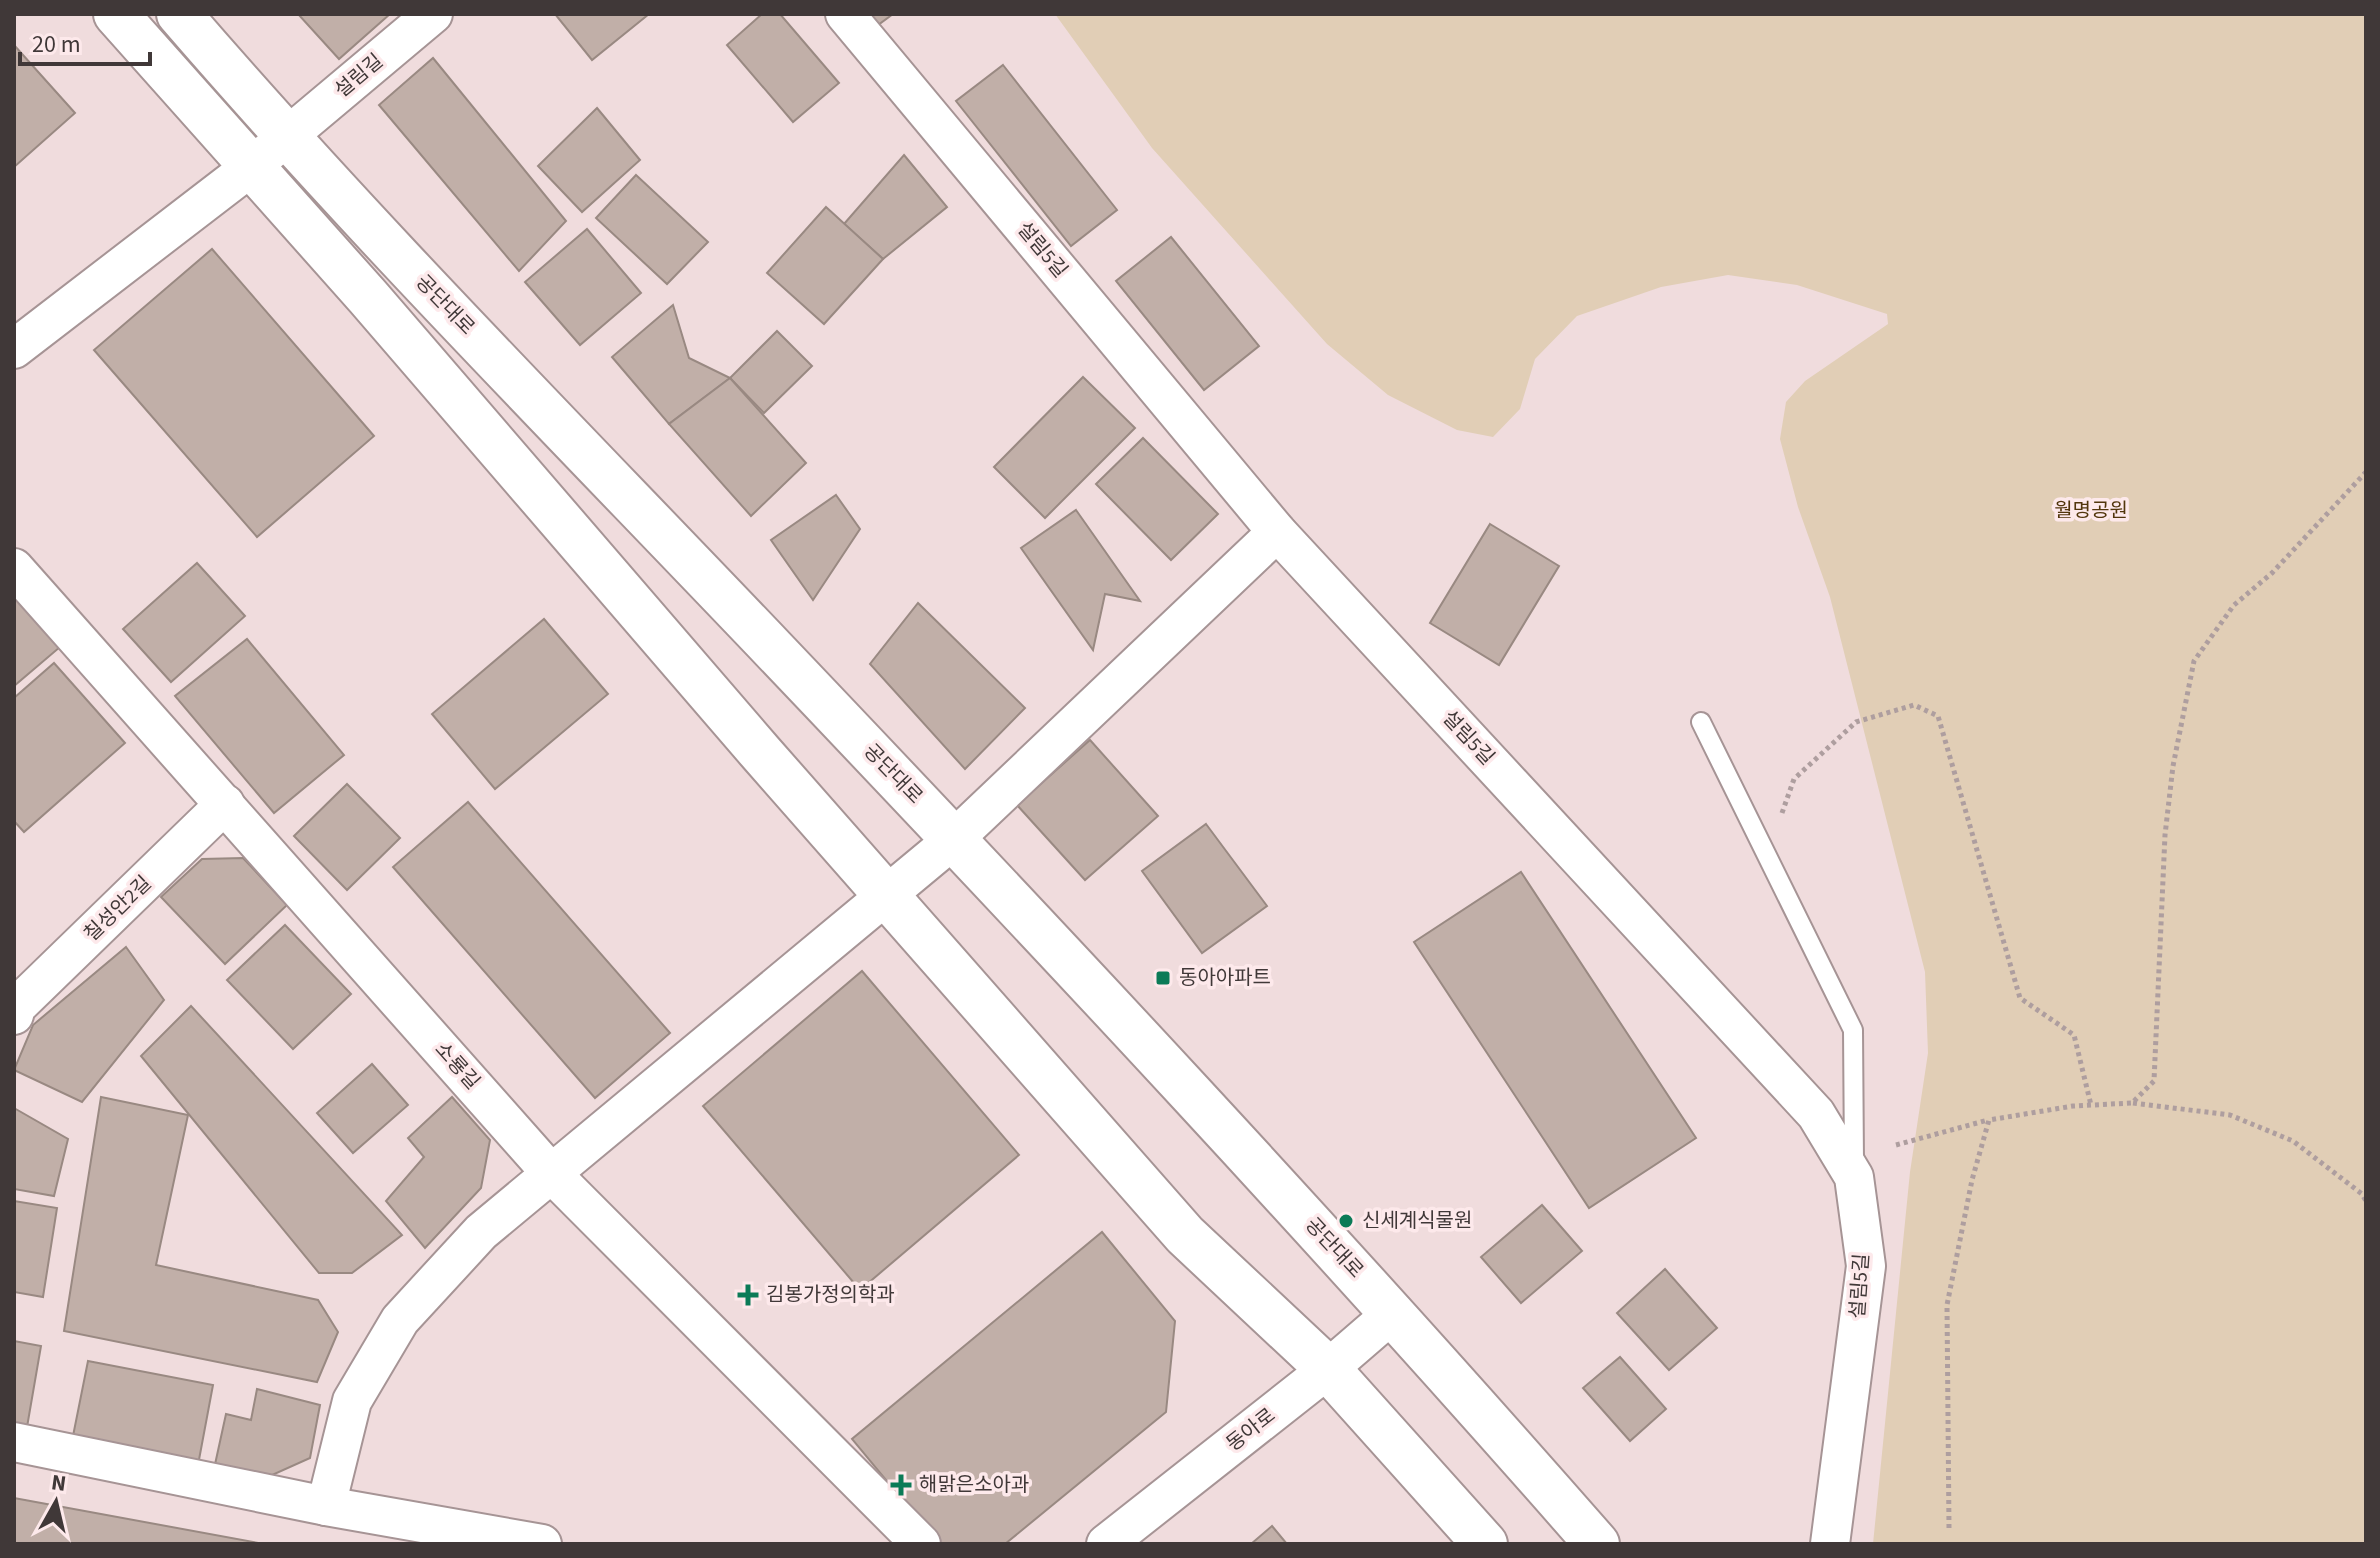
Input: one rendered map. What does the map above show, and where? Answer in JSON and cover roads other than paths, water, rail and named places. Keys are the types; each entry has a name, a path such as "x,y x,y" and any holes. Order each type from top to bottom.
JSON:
{"street":[{"path":"116,14 1185,1235 1328,1369 1485,1544"},
{"name":"공단대로","path":"179,14 286,138 954,839 1394,1312 1597,1544"},
{"name":"설림길","path":"14,349 252,166 433,14"},
{"name":"설림5길","path":"845,14 1277,532 1816,1114 1854,1177 1866,1266 1830,1544"},
{"path":"326,1506 352,1401 400,1320 481,1232 954,839 1277,532"},
{"name":"소룡길","path":"14,568 550,1172 921,1544"},
{"name":"칠성안2길","path":"15,1009 225,804"},
{"name":"동아로","path":"1106,1544 1328,1369 1394,1312"},
{"path":"14,1442 326,1506 542,1544"}],"lane":[{"path":"1701,722 1853,1030 1854,1177"}],"place":[{"name":"동아아파트","path":"1163,978"},
{"name":"신세계식물원","path":"1346,1221"},
{"name":"김봉가정의학과","path":"748,1295"},
{"name":"해맑은소아과","path":"901,1485"}],"park label":[{"name":"월명공원","path":"2091,511"}]}
